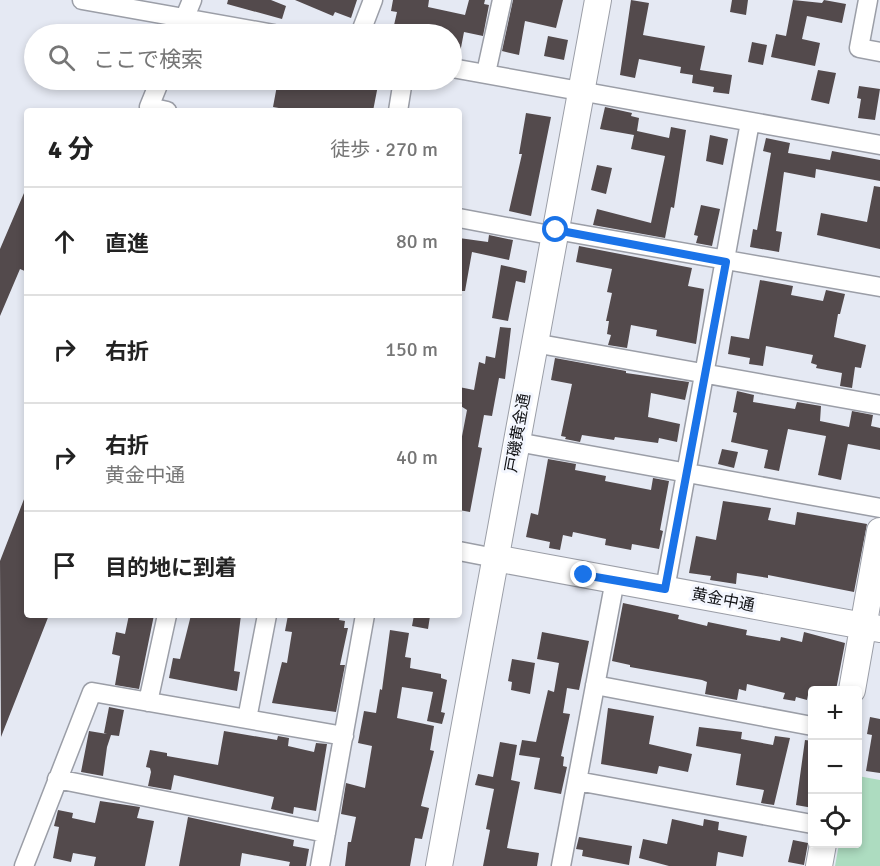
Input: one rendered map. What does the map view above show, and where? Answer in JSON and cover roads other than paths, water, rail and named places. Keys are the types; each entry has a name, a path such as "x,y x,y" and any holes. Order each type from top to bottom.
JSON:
{"street":[{"path":"82,0 222,24"},
{"path":"182,24 192,0"},
{"path":"364,24 373,0"},
{"path":"486,74 502,0"},
{"name":"戸磯黄金通","path":"439,866 598,0"},
{"path":"868,0 859,48 880,52"},
{"path":"462,70 880,145"},
{"path":"154,108 149,107 156,90"},
{"path":"398,108 401,90"},
{"path":"665,589 750,122"},
{"path":"462,218 880,287"},
{"path":"534,343 880,405"},
{"path":"517,442 880,508"},
{"path":"853,686 872,627 880,531"},
{"path":"462,552 495,558"},
{"name":"黄金中通","path":"495,558 872,627"},
{"path":"561,866 615,580"},
{"path":"148,702 166,618"},
{"path":"247,719 266,618"},
{"path":"320,866 365,618"},
{"path":"595,685 808,725"},
{"path":"24,866 92,692 345,736"},
{"path":"57,779 326,833"},
{"path":"577,781 808,823"},
{"path":"819,866 822,848"}]}
